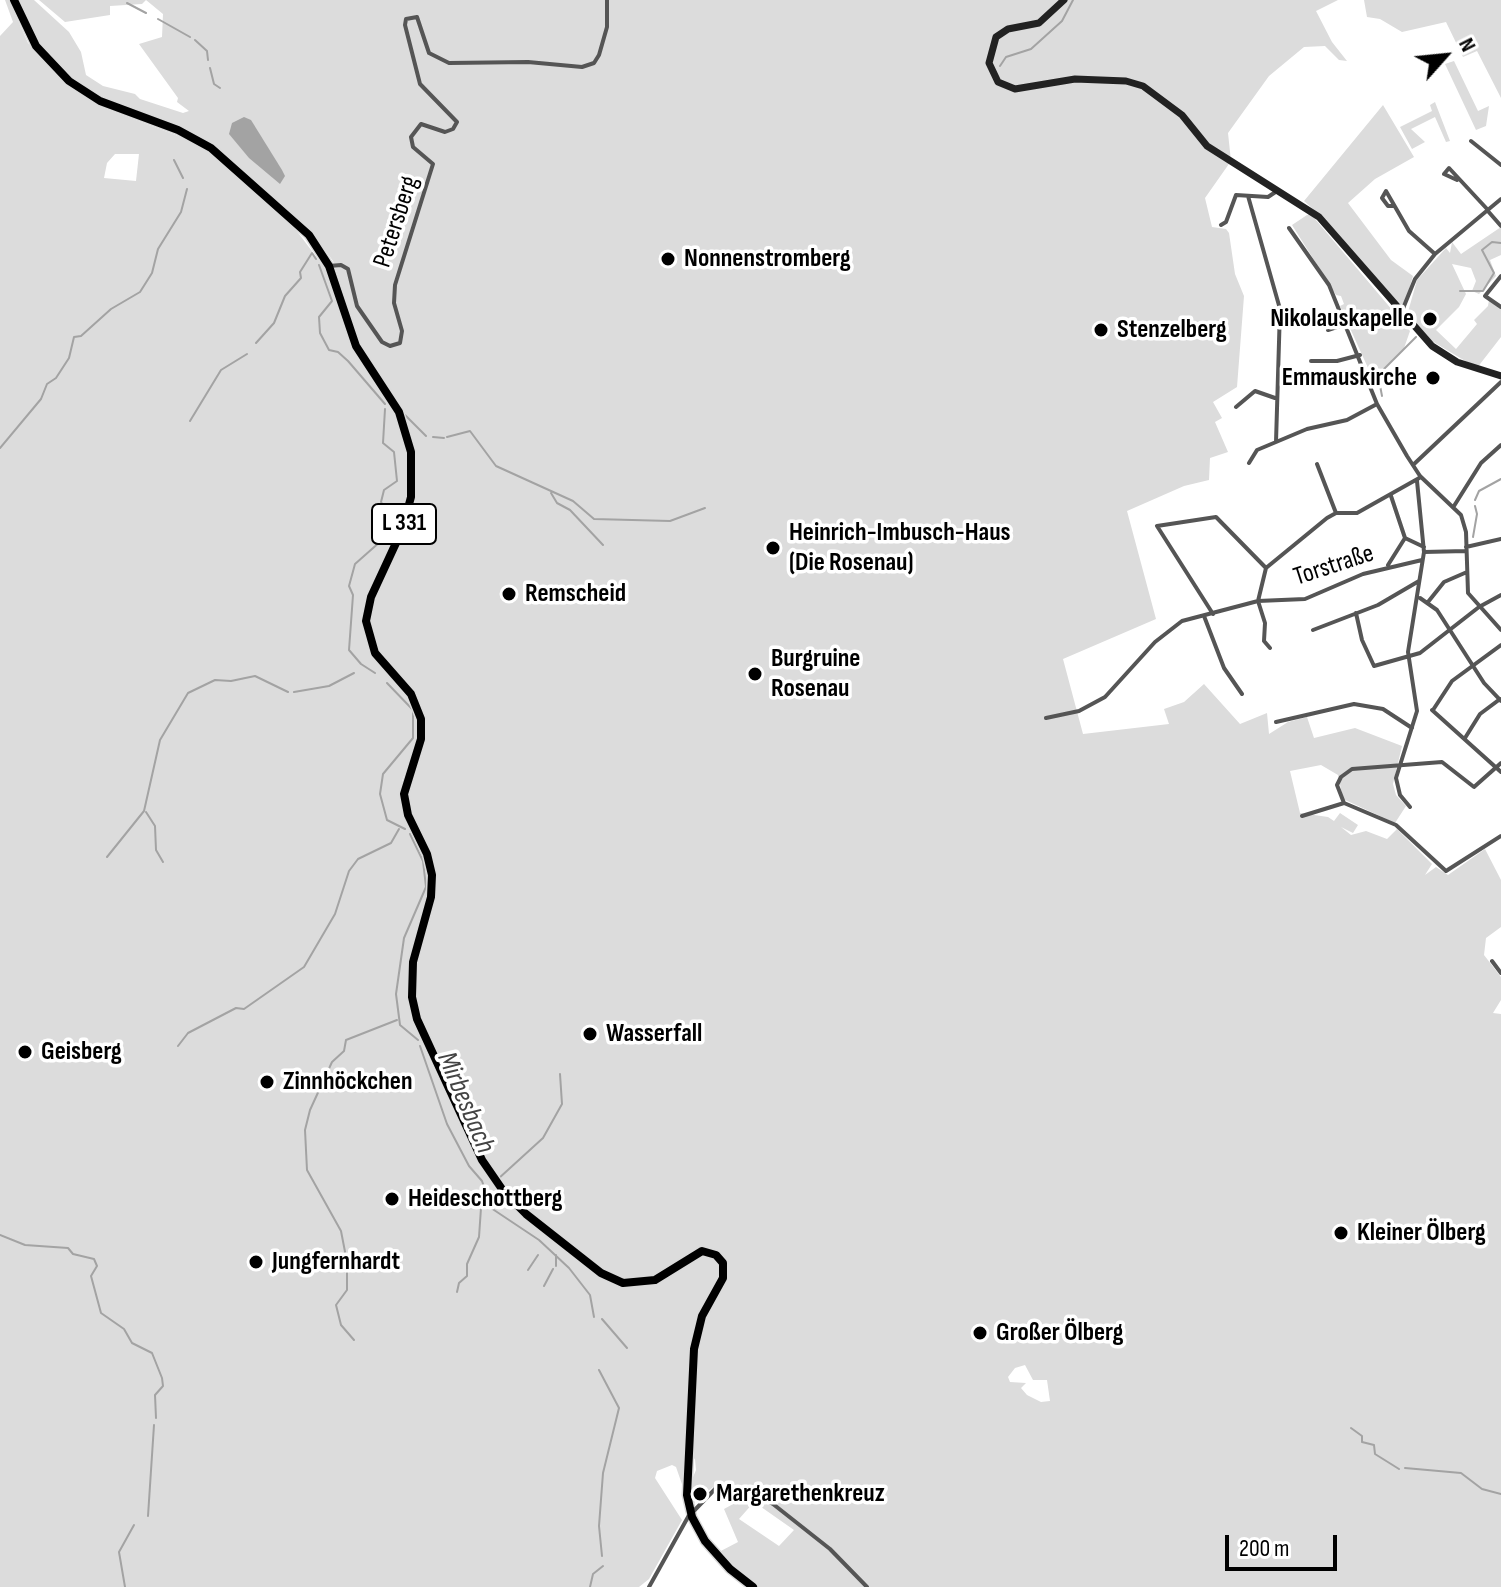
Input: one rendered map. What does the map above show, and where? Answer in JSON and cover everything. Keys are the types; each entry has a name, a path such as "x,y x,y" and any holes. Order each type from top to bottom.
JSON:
{"main road":[{"name":"L 331","path":"14,0 30,36 62,76 100,101 178,130 211,148 301,227 332,265 351,336 403,422 412,463 407,517 371,597 366,621 375,653 411,694 421,719 421,739 404,794 408,815 427,854 432,875 431,897 413,962 412,997 417,1019 447,1090 492,1177 517,1206 591,1266 618,1282 639,1284 662,1277 697,1253 707,1251 720,1258 723,1278 706,1307 695,1338 687,1479 691,1513 711,1549 753,1587"},
{"path":"1064,0 1039,23 1008,29 996,37 989,63 998,82 1015,89 1075,79 1137,83 1177,111 1202,141 1222,156 1319,217 1401,313 1442,353 1477,370 1501,376"}],"street":[{"name":"Petersberg","path":"332,265 348,269 357,306 382,342 390,346 400,343 403,335 394,303 395,285 433,164 413,147 411,137 421,124 445,132 453,129 457,122 420,84 406,19 417,17 429,53 449,63 528,62 582,67 591,65 599,55 607,27 607,0"},
{"path":"1471,141 1501,165"},
{"path":"1457,180 1501,226"},
{"path":"1221,225 1226,222 1235,196 1268,197 1278,189"},
{"path":"1248,196 1280,309 1276,442"},
{"path":"1401,313 1408,303 1415,279 1435,254 1501,199"},
{"path":"1394,206 1412,235 1435,254"},
{"path":"1289,228 1329,285 1360,355 1377,404 1419,479 1424,550 1419,581 1420,598 1408,657 1417,707 1399,764 1397,788 1410,807"},
{"path":"1501,276 1485,296 1501,307"},
{"path":"1328,330 1346,324"},
{"path":"1311,361 1337,361 1360,355"},
{"path":"1413,465 1501,382"},
{"path":"1236,407 1255,391 1275,398"},
{"path":"1249,463 1254,452 1307,429 1347,420 1377,404"},
{"path":"1453,506 1481,463 1501,445"},
{"path":"1317,464 1336,513"},
{"path":"1419,479 1453,506 1465,527 1468,593 1501,630"},
{"path":"1270,648 1264,641 1265,623 1258,601 1266,568 1336,513 1357,513 1419,479"},
{"path":"1391,496 1405,538 1424,550 1466,549 1501,539"},
{"path":"1213,614 1157,526 1216,517 1266,568"},
{"path":"1388,566 1405,538"},
{"name":"Torstraße","path":"1046,718 1079,711 1105,697 1165,632 1182,621 1258,601 1305,599 1388,566 1422,560"},
{"path":"1428,602 1444,582 1467,572"},
{"path":"1313,630 1378,605 1419,581"},
{"path":"1356,613 1362,640 1374,666 1420,653 1479,607 1501,595"},
{"path":"1420,598 1428,602 1450,630 1472,665 1500,700 1480,714 1465,738"},
{"path":"1204,616 1224,668 1242,694"},
{"path":"1344,803 1337,788 1345,773 1399,764 1442,762 1474,787 1500,767 1432,710 1452,681 1501,645"},
{"path":"1276,722 1354,704 1383,709 1412,728"},
{"path":"1302,816 1344,803 1396,825 1446,871 1501,836"},
{"path":"1492,961 1501,973"},
{"path":"649,1587 691,1513 717,1487 756,1495 773,1504 830,1549 867,1587"}],"shaded area":[{"path":"5,0 9,0 28,43 66,84 104,108 186,139 207,151 293,226 324,267 347,330 393,405 407,445 410,480 404,519 384,562 365,629 372,652 406,693 418,716 417,743 402,781 402,800 430,872 428,898 410,962 415,1022 424,1047 465,1134 498,1189 605,1279 619,1285 646,1286 700,1254 712,1256 721,1264 720,1279 702,1309 683,1468 684,1490 676,1467 672,1465 657,1471 655,1478 682,1520 649,1579 639,1587 0,1587 0,36 13,22","holes":["115,154 139,154 136,181 104,178 107,163"]},
{"path":"17,0 34,0 69,32 81,52 86,75 103,86 135,94 140,99 183,113 189,111 177,102 178,98 139,44 162,37 163,14 146,0 1338,0 1316,11 1332,42 1347,61 1339,60 1325,46 1304,47 1269,76 1228,133 1231,161 1205,198 1212,227 1226,229 1229,233 1235,274 1244,296 1237,387 1213,402 1222,418 1215,422 1228,452 1210,458 1209,480 1184,486 1127,511 1156,619 1063,659 1083,734 1169,724 1164,709 1184,702 1204,684 1240,724 1267,713 1269,734 1288,722 1307,717 1314,738 1355,728 1402,746 1393,784 1396,795 1406,806 1395,823 1343,799 1338,775 1321,765 1290,771 1300,813 1328,817 1334,821 1340,813 1358,825 1353,833 1341,827 1351,835 1366,831 1387,839 1397,829 1432,864 1425,875 1436,867 1448,875 1485,849 1501,880 1501,927 1486,938 1484,955 1501,977 1501,1000 1493,1013 1501,1014 1501,1587 755,1587 717,1553 738,1542 724,1509 735,1503 734,1494 716,1491 713,1487 694,1503 691,1482 696,1470 695,1459 689,1456 694,1364 705,1314 726,1279 725,1259 707,1248 652,1279 631,1282 607,1274 516,1201 488,1167 424,1033 415,992 415,971 436,888 434,867 408,806 408,789 423,716 411,689 376,650 369,622 371,606 411,513 416,484 414,450 404,417 362,352 333,261 318,241 224,155 79,86 38,45","holes":["1025,1365 1033,1380 1047,1380 1050,1401 1041,1402 1027,1395 1021,1388 1026,1383 1010,1382 1008,1377 1015,1368","754,1502 794,1530 779,1546 739,1519"]},
{"path":"39,0 146,0 142,4 110,6 110,15 65,22"},
{"path":"1364,0 1501,0 1501,98 1477,51 1463,57 1446,22 1402,32 1380,19 1367,17"},
{"path":"1454,61 1478,111 1489,106 1486,126 1476,130 1445,64"},
{"path":"1435,102 1450,141 1446,142 1435,117 1411,129 1425,142 1412,149 1400,127 1432,111 1430,105"},
{"path":"1383,105 1414,157 1375,179 1348,203 1391,260 1413,276 1404,306 1399,305 1323,218 1304,201"},
{"path":"244,117 251,120 282,170 285,176 280,184 249,158 229,134 232,123"},
{"path":"1310,213 1410,331 1403,351 1373,379 1340,306 1344,304 1341,296 1336,295 1292,225"},
{"path":"1501,227 1501,255 1490,260 1496,276 1479,294 1472,291 1476,281 1471,268 1452,264 1466,294 1459,307 1436,330 1456,349 1477,324 1474,320 1488,306 1489,300 1501,309 1501,337 1477,368 1430,340 1408,312 1417,280 1446,248 1450,253 1452,242 1461,254"}],"waterway":[{"path":"1000,66 1006,57 1031,49 1062,21 1073,0"},
{"name":"Mirbesbach","path":"127,3 146,13"},
{"name":"Mirbesbach","path":"158,19 190,37"},
{"name":"Mirbesbach","path":"195,40 207,51 208,60"},
{"name":"Mirbesbach","path":"210,68 214,84 220,88"},
{"path":"174,160 183,178"},
{"path":"0,448 41,399 47,384 56,378 69,358 74,337 81,336 111,309 140,292 152,273 158,249 181,212 187,189"},
{"path":"1460,291 1483,291 1494,273 1482,250 1492,242 1501,243"},
{"path":"256,343 274,323 285,296 301,278 300,272 312,253 316,259"},
{"name":"Mirbesbach","path":"319,265 332,301 319,317 320,333 329,350 338,352 348,361 385,404"},
{"path":"1382,396 1378,375 1416,337"},
{"path":"190,421 221,370 247,354"},
{"name":"Mirbesbach","path":"375,673 361,664 349,650 353,595 349,586 355,564 390,533 389,515 381,502 384,490 397,481 394,452 383,443 385,409"},
{"path":"405,415 426,436"},
{"path":"447,437 470,431 496,466 573,501 594,519 670,521 705,508"},
{"path":"433,437 444,438"},
{"path":"1475,500 1479,491 1501,479"},
{"path":"551,493 557,503 570,510 603,545"},
{"path":"1473,537 1477,514 1475,506"},
{"path":"294,692 329,686 354,673"},
{"path":"107,857 144,811 160,740 188,693 215,680 231,681 255,676 288,692"},
{"name":"Mirbesbach","path":"387,683 413,710 413,738 383,774 380,794 387,820 405,829"},
{"path":"146,812 155,826 156,850 163,862"},
{"path":"178,1046 188,1033 236,1008 244,1009 304,967 335,914 349,871 358,859 391,843 399,829"},
{"name":"Mirbesbach","path":"410,834 423,861 426,887 404,938 396,994 400,1025 418,1040"},
{"path":"354,1340 341,1325 336,1305 347,1290 347,1262 341,1231 307,1170 305,1130 310,1110 332,1062 344,1051 346,1040 397,1020"},
{"name":"Mirbesbach","path":"420,1046 447,1124 469,1166 482,1181 491,1208 539,1240 569,1268 590,1295 594,1317"},
{"path":"498,1179 543,1138 562,1104 560,1074"},
{"path":"457,1292 459,1283 467,1276 467,1264 479,1237 481,1208 489,1200"},
{"path":"0,1235 25,1245 68,1248 73,1254 94,1259 97,1266 91,1276 101,1313 124,1329 132,1343 152,1353 162,1378 163,1386 155,1395 156,1418"},
{"path":"528,1270 538,1255"},
{"name":"Mirbesbach","path":"556,1255 556,1266"},
{"path":"544,1286 553,1269"},
{"path":"602,1319 627,1348"},
{"name":"Mirbesbach","path":"599,1370 619,1408 603,1473 599,1526 602,1556"},
{"path":"148,1516 154,1425"},
{"path":"1351,1428 1362,1436 1362,1442 1374,1445 1375,1454 1399,1469"},
{"path":"1405,1468 1461,1473 1482,1489 1501,1494"},
{"path":"125,1587 119,1552 134,1525"},
{"name":"Mirbesbach","path":"590,1587 593,1574 603,1566"}],"place":[{"name":"Nonnenstromberg","path":"668,259"},
{"name":"Nikolauskapelle","path":"1430,319"},
{"name":"Stenzelberg","path":"1101,330"},
{"name":"Emmauskirche","path":"1433,378"},
{"name":"Heinrich-Imbusch-Haus (Die Rosenau)","path":"773,548"},
{"name":"Remscheid","path":"509,594"},
{"name":"Burgruine Rosenau","path":"755,674"},
{"name":"Wasserfall","path":"590,1034"},
{"name":"Geisberg","path":"25,1052"},
{"name":"Zinnhöckchen","path":"267,1082"},
{"name":"Heideschottberg","path":"392,1199"},
{"name":"Kleiner Ölberg","path":"1341,1233"},
{"name":"Jungfernhardt","path":"256,1262"},
{"name":"Großer Ölberg","path":"980,1333"},
{"name":"Margarethenkreuz","path":"700,1494"}]}
